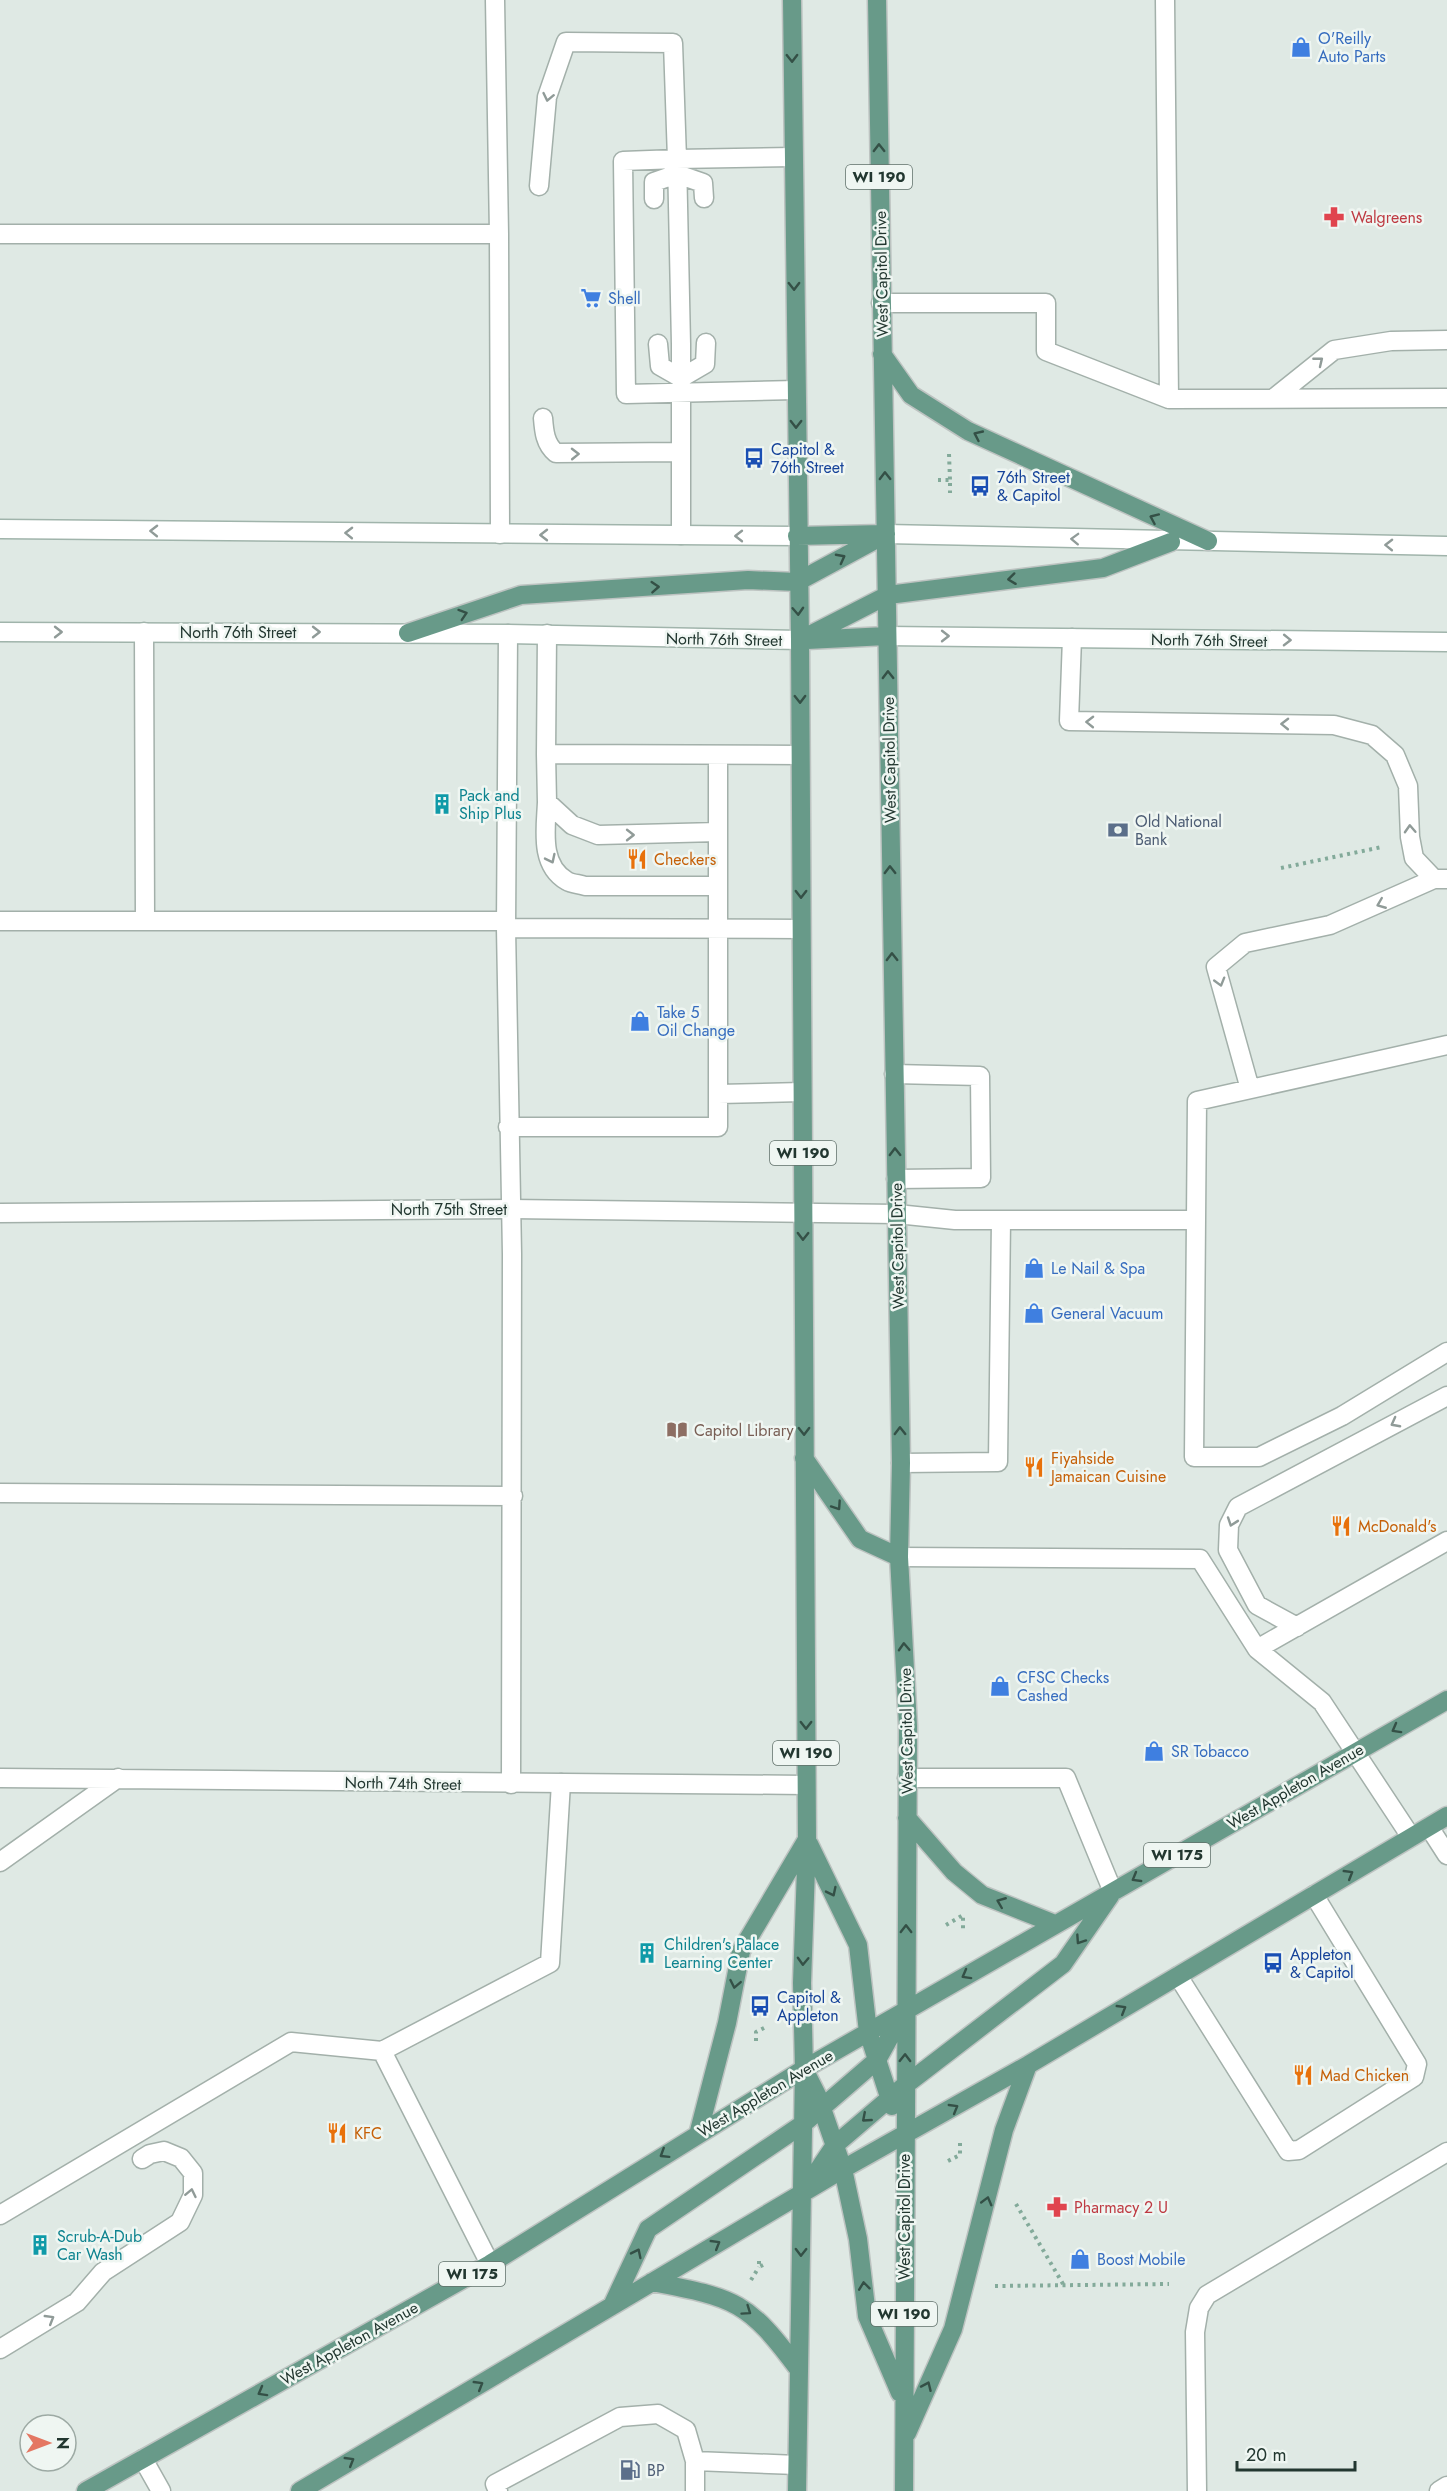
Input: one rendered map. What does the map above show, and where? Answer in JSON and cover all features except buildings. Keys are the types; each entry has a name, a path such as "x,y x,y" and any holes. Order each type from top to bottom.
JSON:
{"main road":[{"path":"495,0 499,234 500,534"},
{"name":"WI 190","path":"792,0 797,582 800,640 807,1839 802,1983 804,2069 797,2491"},
{"name":"West Capitol Drive","path":"877,0 901,1463 899,1557 908,1726 904,2086 904,2491"},
{"path":"1164,0 1169,399"},
{"path":"539,186 547,97 566,42 674,43 681,386 681,535"},
{"path":"793,157 677,167 623,161 626,394 681,386 796,390"},
{"path":"677,167 703,183 704,198"},
{"path":"654,199 654,182 677,167"},
{"path":"0,234 499,234"},
{"path":"881,303 1046,303 1046,351 1169,399 1447,398"},
{"path":"1274,398 1334,350 1391,341 1447,340"},
{"path":"681,386 705,364 706,342"},
{"path":"658,344 660,366 681,386"},
{"path":"882,354 911,395 968,431 1208,541"},
{"path":"543,418 544,433 550,448 556,453 681,452"},
{"path":"0,529 797,536 886,534 1170,542 1447,546"},
{"path":"408,633 521,596 748,580 797,582 886,534"},
{"path":"800,640 888,595 1103,568 1170,542"},
{"name":"North 76th Street","path":"0,632 547,634 800,640 886,636 1447,642"},
{"path":"144,632 145,920"},
{"path":"508,634 506,925 513,1496 511,1784"},
{"path":"547,634 545,845 551,863 566,881 585,886 717,886"},
{"path":"1072,638 1069,721 1334,725 1372,735 1395,755 1408,786 1410,837 1414,858 1441,879 1330,925 1245,943 1216,967 1250,1089"},
{"path":"546,754 800,755"},
{"path":"508,1127 717,1126 717,754"},
{"path":"547,802 572,825 598,834 717,832"},
{"path":"0,921 145,920 801,929"},
{"path":"1447,1045 1197,1101 1194,1457 1259,1457 1342,1416 1447,1352"},
{"path":"894,1074 980,1076 981,1178 896,1179"},
{"path":"717,1094 802,1092"},
{"name":"North 75th Street","path":"0,1213 511,1209 803,1211 897,1214 955,1221 1196,1221"},
{"path":"901,1463 998,1462 1001,1221"},
{"path":"1297,1627 1257,1605 1228,1550 1229,1525 1238,1507 1447,1396"},
{"path":"804,1458 860,1539 899,1557 1200,1559 1257,1649 1322,1702 1356,1750 1411,1837"},
{"path":"0,1493 513,1496"},
{"path":"1257,1649 1447,1541"},
{"name":"West Appleton Avenue","path":"86,2491 490,2264 699,2131 804,2069 1356,1750 1447,1700"},
{"name":"North 74th Street","path":"0,1778 806,1785"},
{"path":"0,1862 118,1778"},
{"path":"802,2193 835,2145 904,2086 1063,1965 1113,1892 1066,1779 907,1778"},
{"path":"0,2215 291,2042 382,2051 550,1963 561,1783"},
{"path":"300,2491 802,2193 1028,2065 1447,1816"},
{"path":"907,1818 954,1872 982,1895 1055,1924"},
{"path":"1429,1827 1447,1856"},
{"path":"807,1839 858,1945 868,2032 904,2137"},
{"path":"699,2131 727,2023 741,1950 807,1839"},
{"path":"1178,1976 1288,2151 1299,2151 1414,2077 1417,2064 1314,1895"},
{"path":"612,2306 648,2229 803,2124 822,2108 877,2060 906,2009"},
{"path":"382,2051 490,2264"},
{"path":"904,2440 953,2329 1004,2130 1028,2065"},
{"path":"804,2069 822,2108 843,2169 858,2239 867,2316 904,2400"},
{"path":"0,2349 77,2302 103,2272 180,2222 194,2195 194,2173 181,2158 164,2151 150,2154 142,2159"},
{"path":"1197,2491 1195,2332 1199,2308 1207,2295 1447,2152"},
{"path":"652,2282 713,2294 730,2300 752,2313 773,2335 799,2370"},
{"path":"492,2489 620,2417 658,2414 686,2430 695,2461 695,2491"},
{"path":"143,2459 161,2491"},
{"path":"695,2461 797,2465 811,2491"},
{"path":"1439,2491 1447,2486"}],"path":[{"path":"949,451 950,493"},
{"path":"938,480 950,480"},
{"path":"1281,868 1389,846 1410,837"},
{"path":"946,1925 963,1915 963,1929"},
{"path":"756,2041 756,2032 766,2027"},
{"path":"948,2161 960,2155 960,2143"},
{"path":"1012,2198 1063,2284"},
{"path":"748,2286 759,2267 759,2261"},
{"path":"759,2267 765,2264"},
{"path":"990,2286 1168,2284"}],"place":[{"name":"O'Reilly Auto Parts","path":"1301,47"},
{"name":"Walgreens","path":"1334,217"},
{"name":"Shell","path":"591,298"},
{"name":"Capitol & 76th Street","path":"754,458"},
{"name":"76th Street & Capitol","path":"980,486"},
{"name":"Pack and Ship Plus","path":"442,804"},
{"name":"Old National Bank","path":"1118,830"},
{"name":"Checkers","path":"637,859"},
{"name":"Take 5 Oil Change","path":"640,1021"},
{"name":"Le Nail & Spa","path":"1034,1268"},
{"name":"General Vacuum","path":"1034,1313"},
{"name":"Capitol Library","path":"677,1430"},
{"name":"Fiyahside Jamaican Cuisine","path":"1034,1467"},
{"name":"McDonald's","path":"1341,1526"},
{"name":"CFSC Checks Cashed","path":"1000,1686"},
{"name":"SR Tobacco","path":"1154,1751"},
{"name":"Children's Palace Learning Center","path":"647,1953"},
{"name":"Appleton & Capitol","path":"1273,1963"},
{"name":"Capitol & Appleton","path":"760,2006"},
{"name":"Mad Chicken","path":"1303,2075"},
{"name":"KFC","path":"337,2133"},
{"name":"Pharmacy 2 U","path":"1057,2207"},
{"name":"Scrub-A-Dub Car Wash","path":"40,2245"},
{"name":"Boost Mobile","path":"1080,2259"},
{"name":"BP","path":"630,2470"}]}
